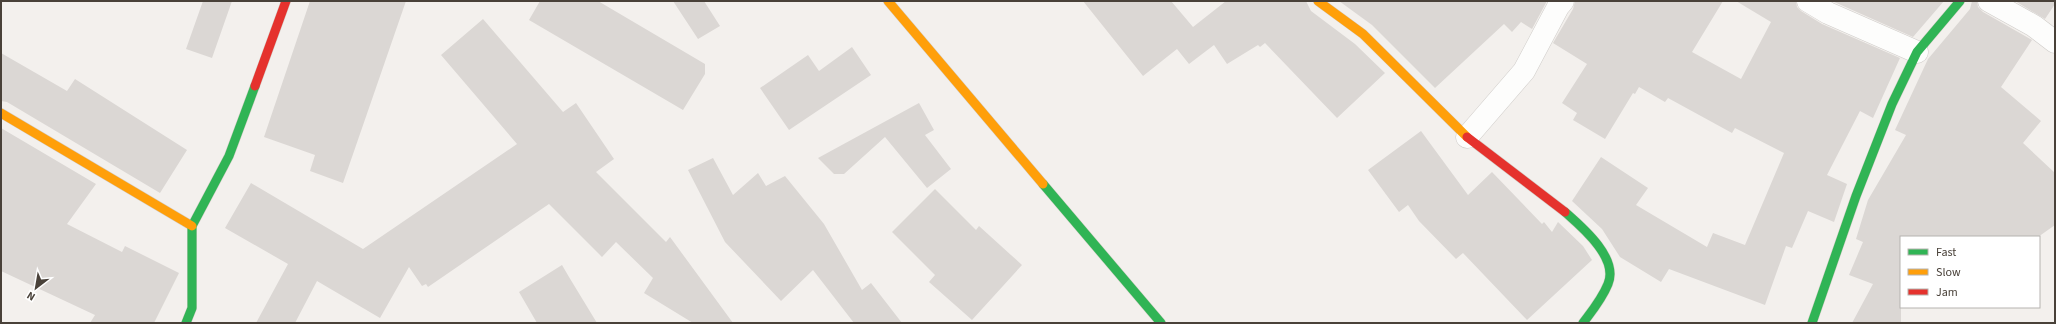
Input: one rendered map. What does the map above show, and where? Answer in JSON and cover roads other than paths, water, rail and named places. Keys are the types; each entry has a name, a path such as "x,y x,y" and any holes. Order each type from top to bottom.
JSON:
{"street":[{"path":"186,323 192,308 192,226 229,156 286,1"},
{"path":"888,1 1161,323"},
{"path":"1318,1 1363,34 1467,137 1558,205 1593,238 1609,264 1609,283 1600,300 1584,323"},
{"path":"1467,137 1524,71 1562,1"},
{"path":"1808,1 1828,13 1917,52"},
{"path":"1812,323 1856,196 1892,104 1917,52 1960,1"},
{"path":"1989,1 2034,26 2055,42"},
{"path":"1,113 192,226"}]}
